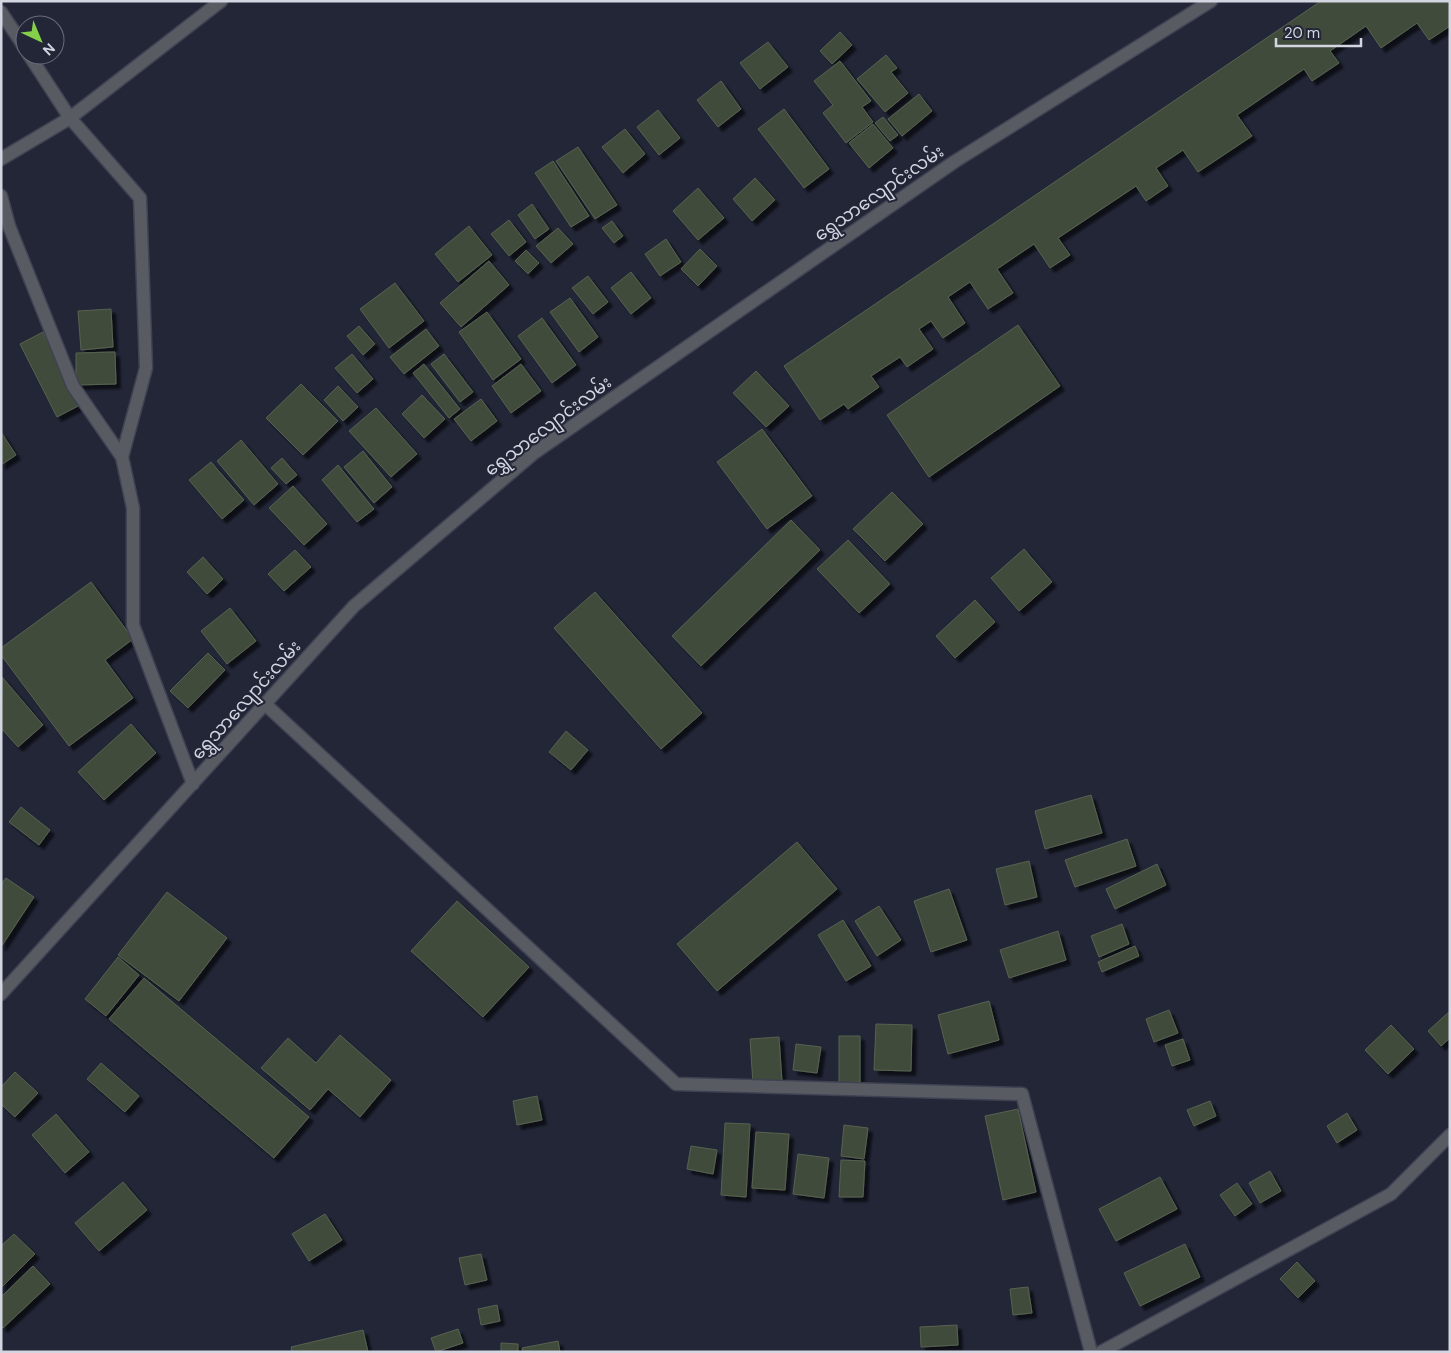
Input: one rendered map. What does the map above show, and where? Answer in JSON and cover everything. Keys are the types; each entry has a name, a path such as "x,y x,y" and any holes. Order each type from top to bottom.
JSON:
{"street":[{"path":"1,159 70,118 221,1"},
{"name":"ရွှေသာလျောင်းလမ်း","path":"1,994 354,606 534,453 954,162 1211,1"},
{"path":"1,12 15,33"},
{"path":"36,65 70,118 140,198 146,368 122,457"},
{"path":"1,196 5,227 73,386 122,457 133,508 133,625 193,784"},
{"path":"265,704 676,1084 1022,1094 1091,1352"},
{"path":"1101,1352 1392,1194 1450,1135"}],"building":[{"path":"1321,1 1450,1 1450,26 1429,40 1417,23 1381,48 1366,26 1330,51 1339,63 1312,81 1304,69 1237,115 1252,136 1198,172 1183,150 1156,168 1168,186 1146,201 1136,186 1058,238 1070,255 1050,268 1034,244 997,269 1013,293 988,309 970,282 948,297 965,323 943,338 931,321 919,329 933,349 907,367 900,357 871,376 879,387 848,409 844,404 820,420 784,366"},
{"path":"840,32 852,45 832,64 820,51"},
{"path":"768,42 788,67 760,89 740,63"},
{"path":"886,55 897,68 891,72 908,93 885,112 857,79"},
{"path":"840,61 871,101 862,107 873,122 846,143 823,113 833,105 814,81"},
{"path":"721,81 741,109 718,127 697,100"},
{"path":"919,94 932,111 902,136 888,119"},
{"path":"784,109 829,169 804,188 758,129"},
{"path":"658,110 680,138 659,155 637,127"},
{"path":"883,117 898,135 890,141 875,123"},
{"path":"873,124 893,148 869,168 849,143"},
{"path":"625,129 645,154 623,173 602,147"},
{"path":"578,147 617,205 595,219 556,161"},
{"path":"553,161 589,216 571,227 535,173"},
{"path":"755,178 775,200 752,221 733,199"},
{"path":"698,188 724,218 698,240 673,211"},
{"path":"532,204 549,229 535,239 518,215"},
{"path":"509,220 526,242 509,256 491,234"},
{"path":"612,221 623,236 614,243 602,228"},
{"path":"469,226 492,255 458,282 435,254"},
{"path":"558,228 573,244 551,263 536,246"},
{"path":"666,239 681,262 660,276 645,254"},
{"path":"700,249 717,266 698,286 681,269"},
{"path":"526,250 539,263 528,274 515,261"},
{"path":"489,261 509,285 461,327 440,303"},
{"path":"631,272 651,298 631,314 611,288"},
{"path":"588,276 608,302 593,314 572,288"},
{"path":"395,283 424,321 389,348 360,309"},
{"path":"570,298 598,337 579,352 550,312"},
{"path":"111,309 113,347 81,350 78,311"},
{"path":"487,312 521,359 493,380 459,332"},
{"path":"542,318 576,365 552,383 518,336"},
{"path":"1018,325 1060,386 929,477 887,415"},
{"path":"359,326 375,344 363,355 347,336"},
{"path":"426,329 439,346 404,374 390,357"},
{"path":"43,332 80,405 57,417 20,344"},
{"path":"115,352 116,384 76,385 76,353"},
{"path":"352,354 373,379 357,393 335,368"},
{"path":"444,354 473,392 460,402 431,364"},
{"path":"424,364 460,409 449,418 413,373"},
{"path":"521,364 541,391 511,413 492,386"},
{"path":"756,371 789,406 766,427 733,393"},
{"path":"301,384 338,421 303,455 266,418"},
{"path":"338,386 358,407 343,421 324,400"},
{"path":"422,395 445,419 424,438 402,414"},
{"path":"481,399 497,421 471,441 454,419"},
{"path":"376,408 417,454 391,477 349,431"},
{"path":"762,429 812,496 767,529 717,462"},
{"path":"1,432 16,455 1,465"},
{"path":"241,440 278,484 254,505 217,461"},
{"path":"363,451 392,487 374,503 344,467"},
{"path":"282,458 297,475 286,484 271,468"},
{"path":"211,462 244,500 222,519 189,480"},
{"path":"338,465 374,509 357,522 322,480"},
{"path":"293,486 327,524 304,545 269,508"},
{"path":"892,492 923,524 885,561 853,529"},
{"path":"791,520 820,550 701,666 672,636"},
{"path":"848,540 890,584 859,613 817,569"},
{"path":"1024,549 1052,582 1019,611 991,578"},
{"path":"295,550 311,567 284,591 268,574"},
{"path":"203,557 223,579 207,594 187,572"},
{"path":"91,582 133,639 105,660 133,698 69,746 1,655 1,648"},
{"path":"595,592 702,713 661,749 554,628"},
{"path":"975,600 995,622 955,658 936,636"},
{"path":"230,608 256,641 227,664 201,631"},
{"path":"208,653 225,670 188,708 170,691"},
{"path":"2,677 43,725 18,747 1,728"},
{"path":"131,724 156,753 104,800 78,772"},
{"path":"566,731 588,750 571,770 549,752"},
{"path":"1091,795 1102,833 1045,849 1035,811"},
{"path":"21,807 50,830 39,845 9,822"},
{"path":"1127,839 1136,866 1075,887 1065,860"},
{"path":"797,842 837,889 717,991 677,944"},
{"path":"1029,861 1037,897 1005,905 996,869"},
{"path":"1157,864 1166,885 1115,909 1106,889"},
{"path":"6,878 34,897 1,947 1,884"},
{"path":"949,889 967,940 931,952 914,901"},
{"path":"167,892 227,938 179,1001 118,955"},
{"path":"457,901 529,967 483,1017 411,951"},
{"path":"879,906 901,940 877,956 855,921"},
{"path":"843,920 871,966 846,981 818,935"},
{"path":"1122,924 1129,944 1099,957 1091,936"},
{"path":"1058,931 1066,960 1009,978 1000,950"},
{"path":"1135,946 1139,956 1102,972 1098,962"},
{"path":"118,957 139,975 106,1016 85,999"},
{"path":"144,978 309,1117 274,1158 109,1019"},
{"path":"989,1001 999,1040 948,1054 938,1015"},
{"path":"1169,1010 1178,1033 1154,1042 1146,1019"},
{"path":"1450,1011 1450,1038 1441,1046 1428,1031"},
{"path":"876,1024 912,1025 911,1071 874,1070"},
{"path":"1391,1025 1414,1049 1388,1074 1365,1050"},
{"path":"340,1035 391,1080 360,1117 328,1089 310,1110 261,1068 288,1038 316,1063"},
{"path":"839,1036 860,1036 860,1082 839,1083"},
{"path":"779,1037 782,1082 753,1084 750,1039"},
{"path":"1183,1039 1190,1060 1172,1066 1165,1045"},
{"path":"796,1044 821,1047 817,1073 793,1070"},
{"path":"101,1063 139,1096 125,1112 87,1079"},
{"path":"15,1072 38,1093 15,1117 1,1104 1,1087"},
{"path":"537,1096 542,1120 517,1125 513,1101"},
{"path":"1210,1101 1216,1116 1194,1126 1187,1110"},
{"path":"1018,1109 1036,1192 1003,1200 985,1116"},
{"path":"1347,1113 1357,1130 1337,1143 1327,1126"},
{"path":"56,1114 89,1152 65,1173 32,1135"},
{"path":"725,1123 750,1124 746,1197 721,1195"},
{"path":"844,1125 868,1128 864,1159 841,1156"},
{"path":"756,1132 789,1134 785,1190 752,1188"},
{"path":"691,1146 717,1150 713,1174 687,1169"},
{"path":"798,1154 829,1158 824,1198 793,1194"},
{"path":"841,1160 865,1161 863,1197 839,1197"},
{"path":"1270,1171 1281,1191 1260,1203 1249,1183"},
{"path":"1160,1177 1177,1209 1116,1241 1099,1209"},
{"path":"123,1182 147,1210 99,1251 75,1223"},
{"path":"1237,1183 1252,1204 1235,1216 1220,1195"},
{"path":"325,1214 342,1240 309,1261 292,1234"},
{"path":"14,1234 35,1254 1,1288 1,1246"},
{"path":"1185,1244 1200,1277 1140,1306 1124,1273"},
{"path":"481,1254 487,1280 465,1285 459,1258"},
{"path":"1297,1262 1315,1281 1298,1298 1280,1279"},
{"path":"33,1266 50,1284 3,1328 1,1326 1,1297"},
{"path":"1028,1287 1032,1313 1013,1315 1010,1289"},
{"path":"497,1305 500,1321 481,1325 478,1309"},
{"path":"957,1325 958,1345 921,1347 920,1327"},
{"path":"458,1329 463,1343 436,1352 431,1338"},
{"path":"363,1330 368,1352 292,1352 291,1347"},
{"path":"558,1341 560,1352 523,1352 522,1348"},
{"path":"501,1343 518,1344 518,1352 501,1352"}]}
